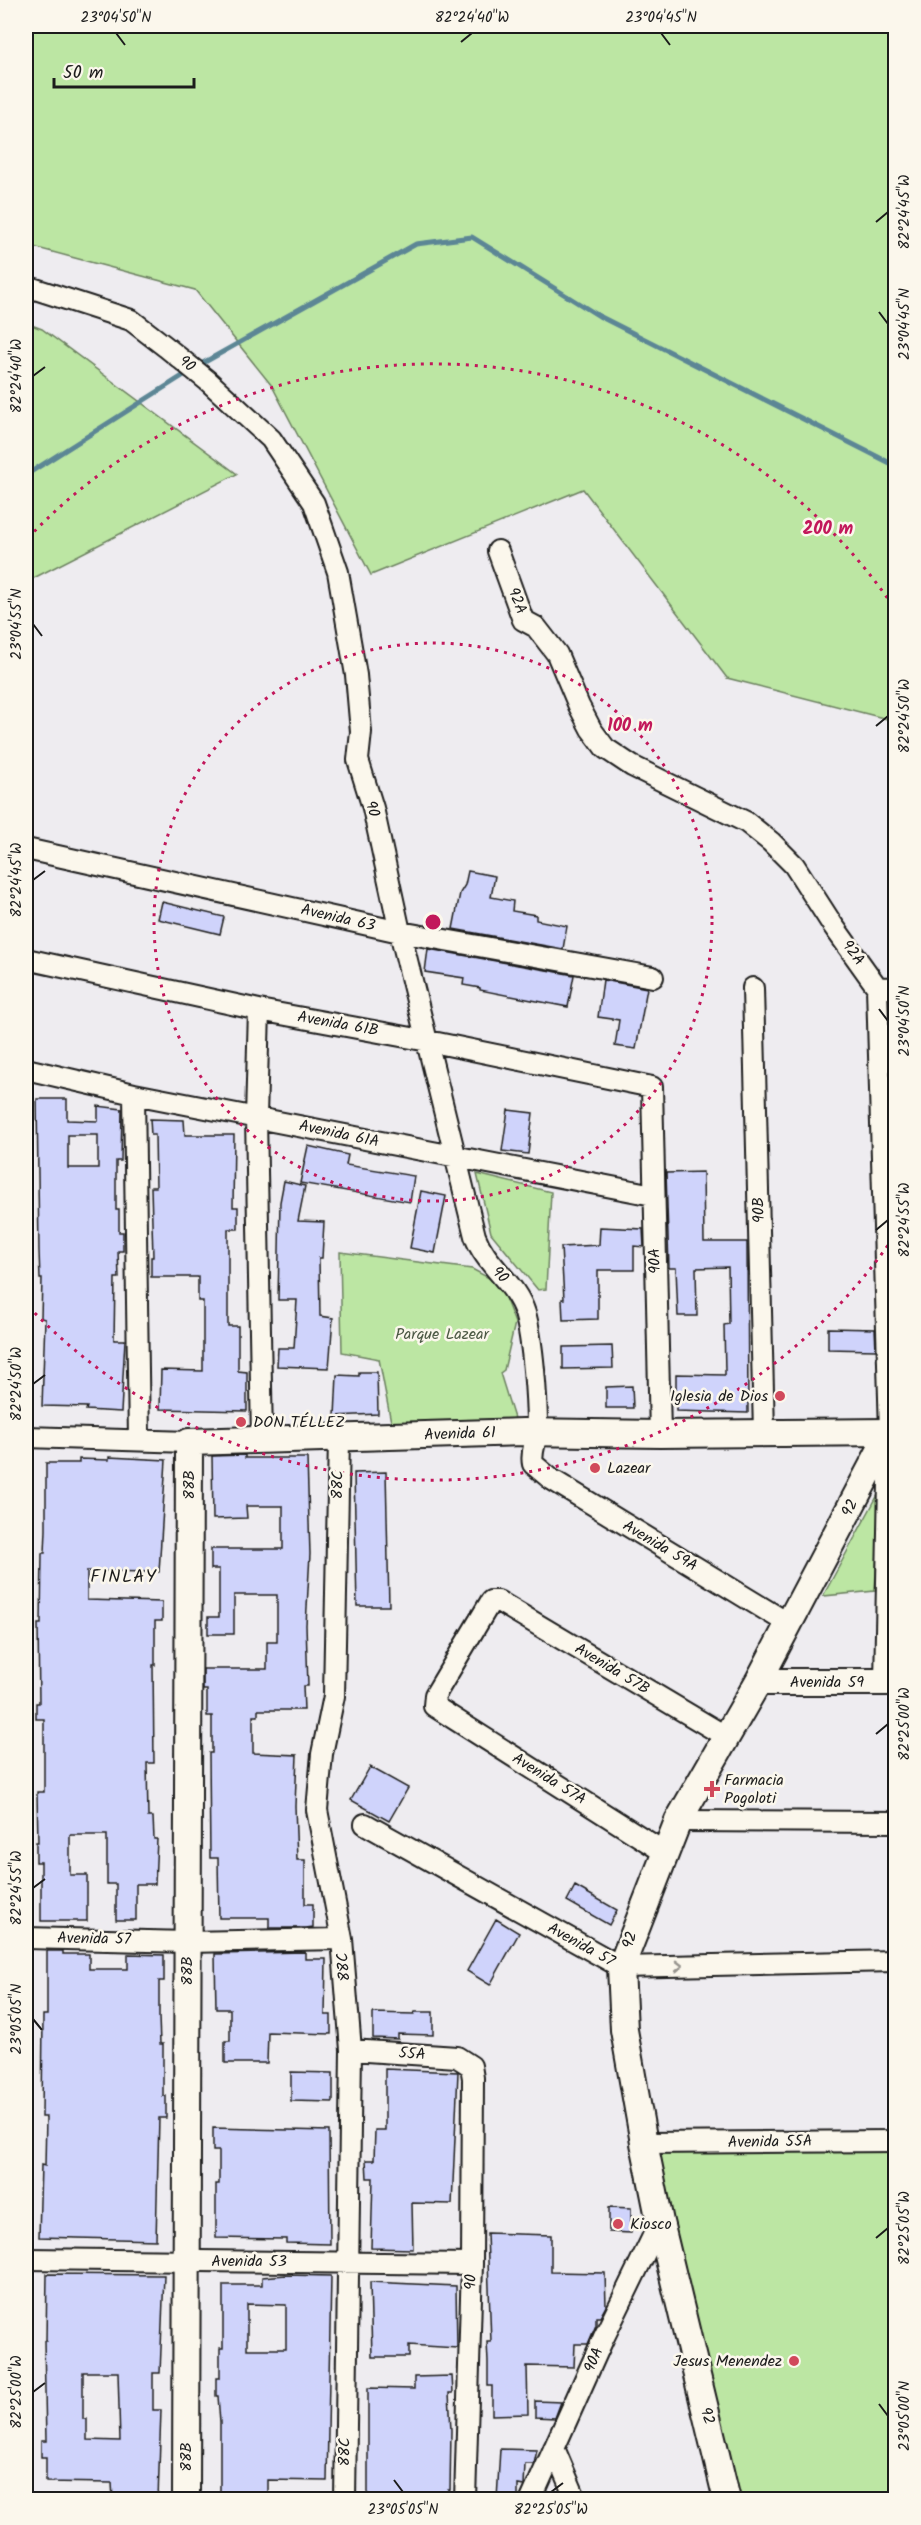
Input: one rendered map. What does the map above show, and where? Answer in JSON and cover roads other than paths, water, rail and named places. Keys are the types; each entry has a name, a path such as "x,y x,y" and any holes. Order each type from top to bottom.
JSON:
{"street":[{"name":"90","path":"26,286 130,320 166,347 208,381 271,439 314,503 338,572 359,698 362,732 358,760 373,808 400,932 456,1158 481,1251 492,1267 505,1278 524,1312 532,1362 537,1431 532,1447 533,1464"},
{"name":"92A","path":"498,551 522,620 536,627 557,654 579,706 591,729 605,748 632,766 746,822 771,842 794,865 832,924 886,987 893,1432 890,1682"},
{"name":"Avenida 63","path":"26,849 400,932 653,977"},
{"name":"Avenida 61B","path":"26,959 259,1010 428,1041 652,1088"},
{"name":"90B","path":"753,988 764,1432"},
{"path":"259,1010 256,1117 262,1440"},
{"name":"Avenida 61A","path":"26,1069 134,1094 653,1195"},
{"name":"90A","path":"652,1088 660,1434"},
{"path":"134,1094 139,1440"},
{"name":"Avenida 61","path":"26,1437 189,1442 537,1431 660,1434 893,1432"},
{"name":"92","path":"727,2499 660,2222 644,2143 624,2030 621,1967 678,1821 758,1682 893,1432"},
{"name":"88C","path":"339,1438 334,1696 322,1754 317,1810 342,1939 351,2050 345,2499"},
{"name":"88B","path":"186,2499 189,1442"},
{"name":"Avenida 59A","path":"533,1464 551,1479 789,1624"},
{"name":"Avenida 57B","path":"434,1706 435,1695 491,1601 498,1601 725,1736"},
{"name":"Avenida 59","path":"758,1682 890,1682"},
{"name":"Avenida 57A","path":"434,1706 664,1852"},
{"path":"678,1821 896,1822"},
{"name":"Avenida 57","path":"365,1824 621,1967 896,1962"},
{"name":"Avenida 57","path":"26,1938 188,1942 342,1939"},
{"name":"55A","path":"351,2050 457,2057 471,2066"},
{"name":"90","path":"465,2499 472,2264 473,2078 471,2066"},
{"name":"Avenida 55A","path":"644,2143 896,2141"},
{"name":"90A","path":"531,2499 660,2222"},
{"name":"Avenida 53","path":"26,2259 472,2264"},
{"path":"554,2448 576,2499"}],"waterway":[{"path":"26,475 203,363 416,244 472,237 599,316 896,466"}],"place":[{"name":"Iglesia de Dios","path":"780,1396"},
{"name":"DON TÉLLEZ","path":"241,1422"},
{"name":"Lazear","path":"595,1468"},
{"name":"Farmacia Pogoloti","path":"712,1789"},
{"name":"Kiosco","path":"618,2224"},
{"name":"Jesus Menendez","path":"794,2361"}],"district":[{"name":"FINLAY","path":"124,1577"}],"park label":[{"name":"Parque Lazear","path":"442,1334"}]}
